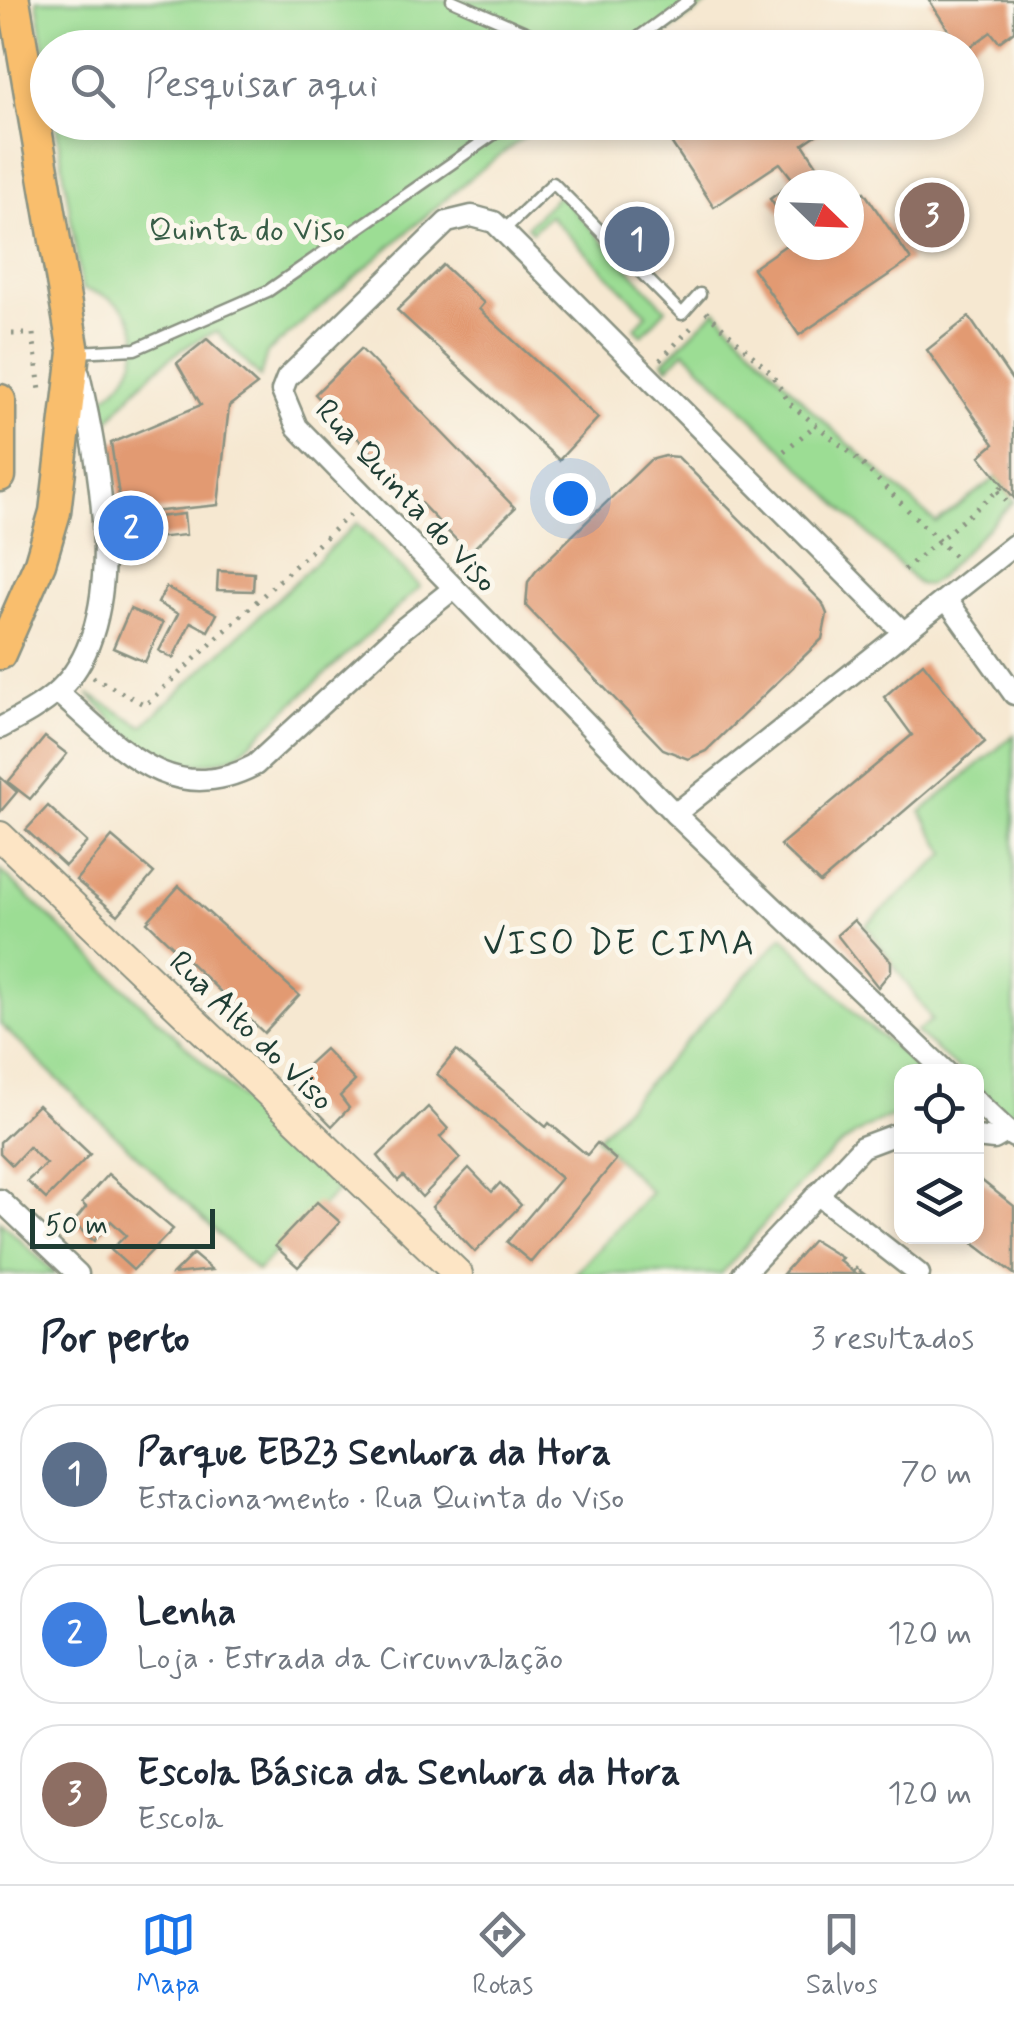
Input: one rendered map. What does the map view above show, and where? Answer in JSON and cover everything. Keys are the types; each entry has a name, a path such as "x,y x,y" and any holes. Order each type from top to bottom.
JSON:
{"main road":[{"path":"14,0 30,94"},
{"path":"0,654 40,563 56,512 74,352 38,140"},
{"path":"0,400 0,476"},
{"name":"Rua Alto do Viso","path":"0,836 458,1274"}],"street":[{"name":"Rua Quinta do Viso","path":"504,230 472,216 447,222 286,378 282,391 286,407 297,428 452,590 675,814 938,1064"},
{"path":"504,230 903,632"},
{"path":"0,728 57,692 76,668 95,628 103,592 103,546 87,416 74,352"},
{"path":"675,814 1014,545"},
{"path":"57,692 142,766 192,783 226,780 255,765 404,628 452,590"},
{"path":"947,600 1014,694"},
{"path":"984,1108 1011,1134 984,1138"},
{"path":"743,1274 862,1147 894,1135"},
{"path":"817,1194 919,1274"},
{"path":"0,1200 78,1274"}],"lane":[{"path":"452,0 521,30"},
{"path":"648,30 689,0"},
{"path":"74,352 135,349 268,291 485,140"},
{"path":"504,230 553,182 682,314 700,294"}],"path":[{"path":"658,362 709,309 771,373 790,404 817,424 958,560"},
{"path":"12,334 33,334 42,400"},
{"path":"784,450 817,424"},
{"path":"904,570 1001,488 1010,506"},
{"path":"76,668 145,705 368,500"}],"green space":[{"path":"37,0 713,0 671,30 41,30"},
{"name":"Quinta do Viso","path":"59,140 520,140 471,177 267,353 260,377 217,332 167,361 99,432 96,401 122,381 131,367 136,338 125,310 105,296 82,289"},
{"path":"559,194 666,309 642,335 635,328 647,314 549,215 532,232 527,226"},
{"path":"716,310 816,414 936,523 997,477 1014,501 938,578 928,585 918,584 685,351 668,367 663,362"},
{"path":"357,523 420,587 238,754 191,764 153,754 88,694 143,726"},
{"path":"1014,735 1014,1121 984,1093 984,1064 952,1064 916,1032 932,1020 866,925 946,854 921,812"},
{"path":"0,870 338,1190 257,1271 0,1024"},
{"path":"783,936 861,1020 915,1064 894,1064 894,1117 876,1122 827,1157 721,1274 575,1274 651,1192 597,1138"},
{"path":"0,1221 56,1274 0,1274"}],"building":[{"path":"929,0 1014,0 1014,31 999,42 991,32 984,37 984,30 948,30"},
{"path":"670,140 809,140 803,144 820,170 785,170 780,163 714,207"},
{"path":"864,192 911,260 799,335 753,268 774,253 774,260 864,260"},
{"path":"443,265 484,303 479,309 598,418 559,460 397,310"},
{"path":"969,317 1014,383 1014,498 980,456 994,444 927,350"},
{"path":"207,339 257,385 229,406 218,505 122,515 111,443 201,405 177,363"},
{"path":"361,349 515,508 469,553 315,394"},
{"path":"678,457 822,602 827,614 822,639 706,751 688,759 663,749 526,606 528,582 536,571 650,460"},
{"path":"184,514 186,535 125,541 123,521"},
{"path":"218,571 254,573 253,591 217,590"},
{"path":"166,587 217,614 208,631 191,622 173,658 159,651 178,614 158,603"},
{"path":"130,609 163,623 145,662 113,648"},
{"path":"923,663 985,742 820,883 780,845 912,735 884,697"},
{"path":"45,737 67,754 30,799 8,782"},
{"path":"0,777 17,792 0,812"},
{"path":"48,806 87,842 65,866 26,830"},
{"path":"112,837 154,873 118,915 76,880"},
{"path":"179,886 299,995 264,1033 147,922"},
{"path":"854,920 891,961 891,971 878,987 837,935"},
{"path":"325,1049 355,1081 340,1096 349,1108 332,1126 289,1082"},
{"path":"456,1051 546,1127 549,1123 587,1155 597,1143 616,1160 531,1262 507,1242 561,1178 437,1074"},
{"path":"38,1105 90,1154 46,1199 27,1181 46,1164 29,1147 12,1165 0,1153 0,1142"},
{"path":"428,1107 448,1129 440,1137 460,1158 422,1197 403,1176 398,1181 378,1156"},
{"path":"469,1168 492,1192 500,1183 521,1205 475,1252 432,1207"},
{"path":"108,1174 173,1229 133,1270 111,1250 126,1235 111,1221 94,1241 73,1223 86,1207 82,1203"},
{"path":"984,1182 1014,1206 1014,1274 975,1244 984,1244"},
{"path":"317,1202 340,1222 298,1267 275,1246"},
{"path":"813,1240 842,1258 839,1260 853,1272 856,1268 864,1274 783,1274"},
{"path":"193,1254 212,1270 173,1274"}],"place":[{"name":"Escola Básica da Senhora da Hora","path":"932,215"},
{"name":"Parque EB23 Senhora da Hora","path":"637,239"},
{"name":"Lenha","path":"131,528"}],"district":[{"name":"VISO DE CIMA","path":"620,942"}]}
